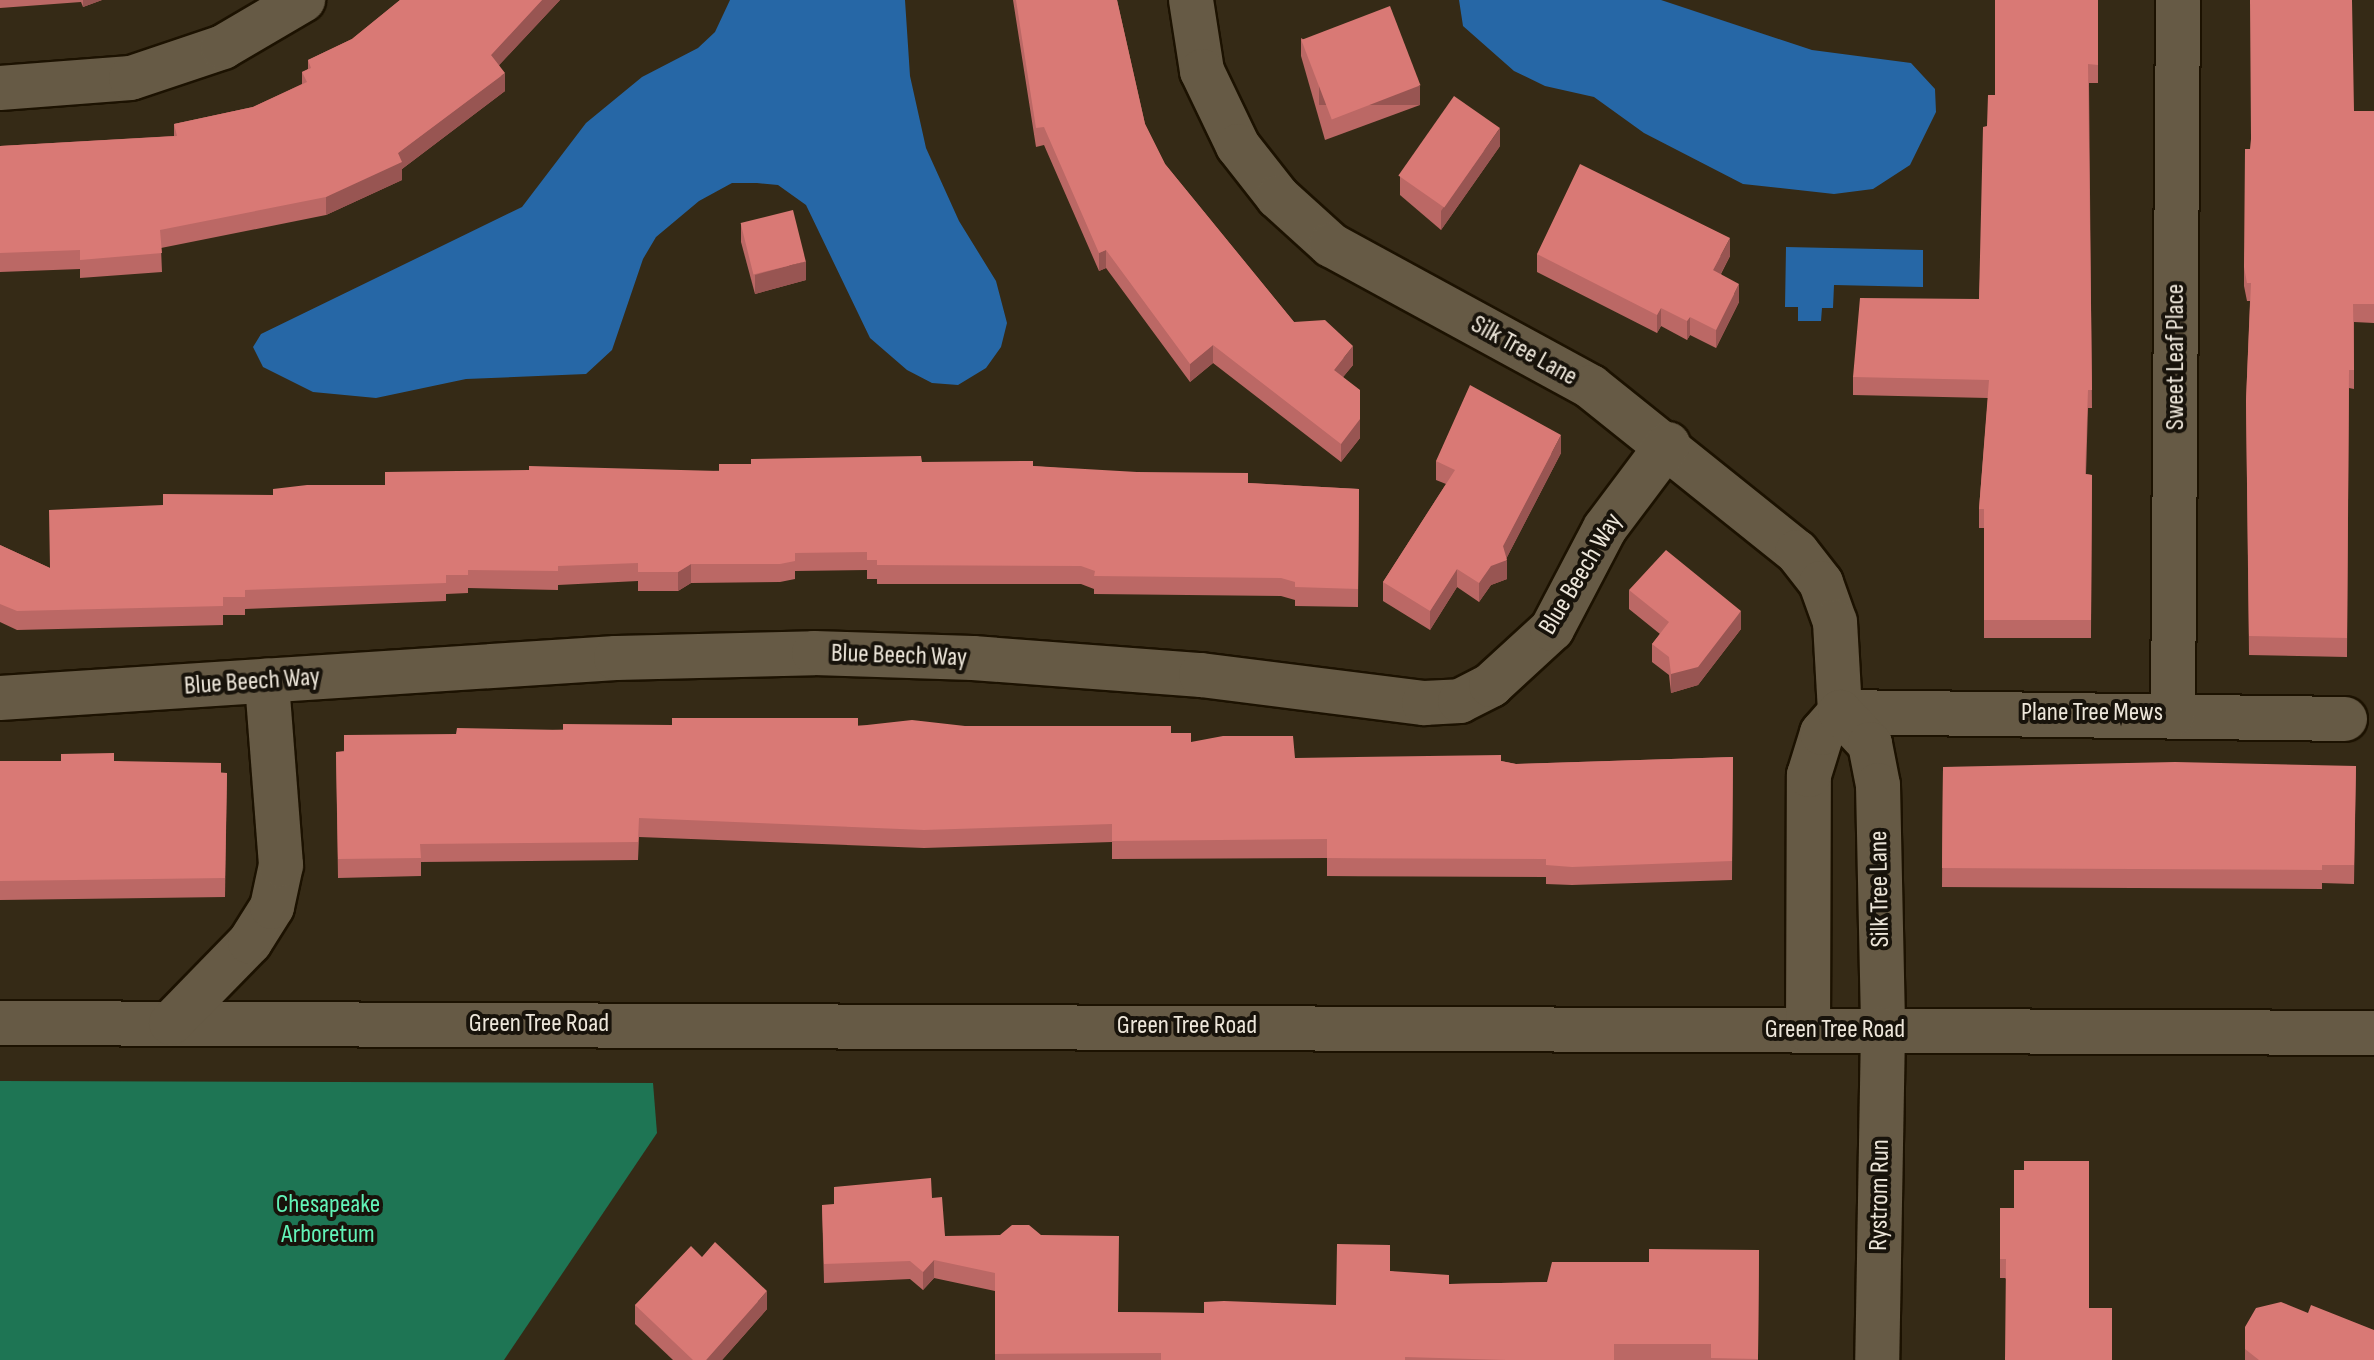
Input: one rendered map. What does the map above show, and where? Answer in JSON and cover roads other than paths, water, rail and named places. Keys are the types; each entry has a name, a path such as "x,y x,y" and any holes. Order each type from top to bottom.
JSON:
{"street":[{"path":"0,88 131,78 223,47 303,0"},
{"name":"Silk Tree Lane","path":"1191,0 1202,71 1238,146 1278,197 1331,245 1591,387 1668,444 1797,552 1821,583 1835,622 1840,712 1870,744 1878,785 1883,1030"},
{"name":"Sweet Leaf Place","path":"2173,714 2178,0"},
{"name":"Blue Beech Way","path":"0,698 616,658 814,653 1170,673 1424,703 1460,701 1503,676 1552,629 1605,528 1668,444"},
{"path":"171,1023 250,942 272,907 281,865 267,681"},
{"path":"1808,1030 1809,775 1822,733 1840,712"},
{"name":"Plane Tree Mews","path":"1840,712 2173,714 2345,719"},
{"name":"Green Tree Road","path":"0,1023 2374,1033"},
{"name":"Rystrom Run","path":"1877,1360 1883,1030"}],"water":[{"path":"730,0 905,0 910,76 926,148 959,221 996,281 1007,323 1001,347 986,368 958,385 932,383 907,370 870,338 806,205 778,185 757,183 732,183 699,201 656,237 643,259 612,350 586,374 466,379 376,398 313,392 263,367 253,347 261,334 522,207 586,123 642,77 698,48 715,32"},
{"path":"1459,0 1661,0 1812,50 1911,63 1935,89 1936,112 1910,165 1873,189 1834,194 1743,184 1644,133 1594,97 1545,86 1514,71 1463,26"},
{"path":"1786,247 1923,250 1923,287 1834,285 1833,308 1822,308 1821,321 1798,321 1798,307 1785,307"}],"park label":[{"name":"Chesapeake Arboretum","path":"328,1220"}]}
